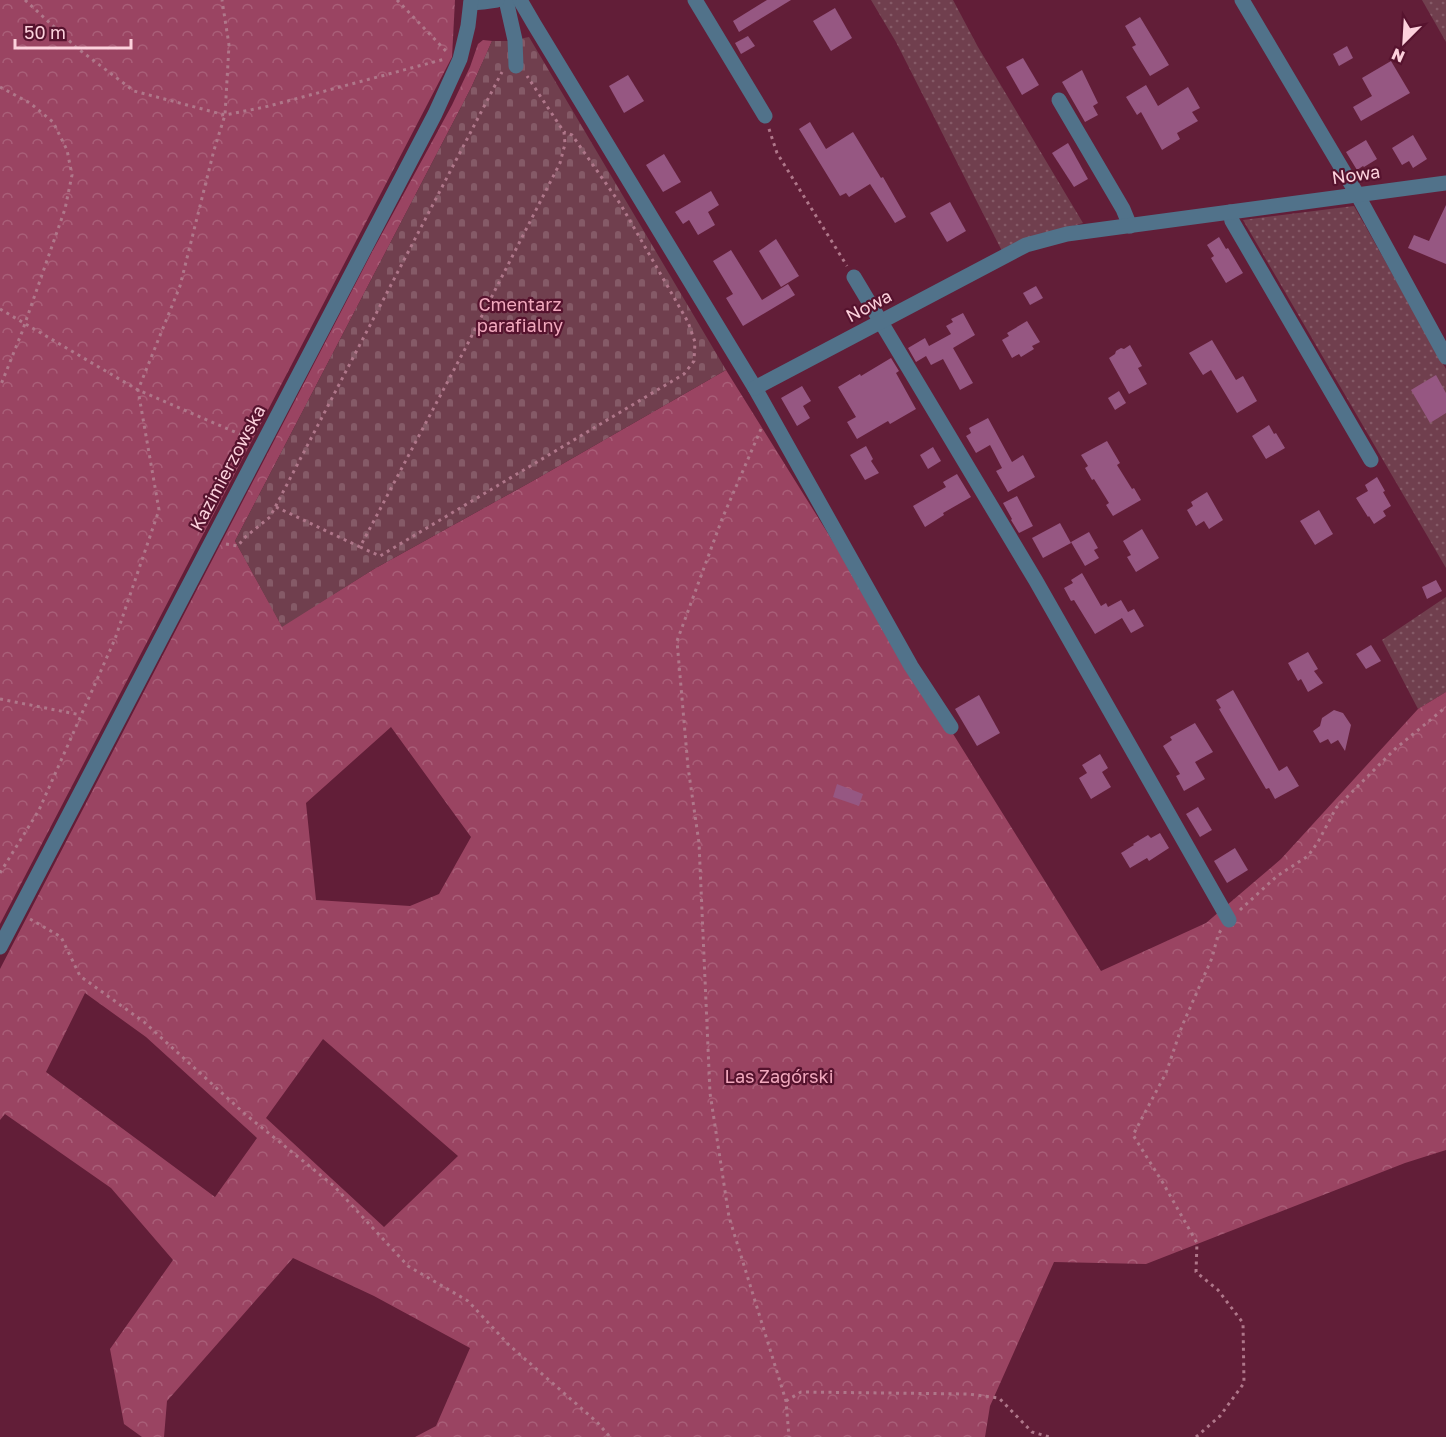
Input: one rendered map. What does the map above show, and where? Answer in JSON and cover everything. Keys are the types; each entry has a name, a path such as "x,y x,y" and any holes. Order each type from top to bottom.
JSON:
{"street":[{"path":"471,1 497,0"},
{"path":"506,0 515,40 516,66"},
{"path":"520,0 755,388 911,666 951,727"},
{"path":"695,0 765,116"},
{"path":"1242,0 1357,194 1446,357"},
{"name":"Kazimierzowska","path":"0,947 435,114 460,59 471,1"},
{"path":"1059,100 1123,209 1130,225"},
{"name":"Nowa","path":"755,388 1026,245 1067,234 1446,183"},
{"path":"1230,212 1232,221 1371,460"},
{"path":"854,277 1036,581 1229,920"}],"path":[{"path":"25,0 77,48 134,91 225,115 265,107 452,57 398,0"},
{"path":"0,873 39,810 116,639 159,510 138,390 180,286 225,115 228,45 222,0"},
{"path":"214,538 226,544 238,546 243,538 270,517 506,65 516,66 525,74 564,132 565,144 560,163 461,357 360,547"},
{"path":"0,87 30,103 53,122 67,150 72,175 65,209 0,387"},
{"path":"765,116 777,153 854,277"},
{"path":"276,507 380,556 684,374 694,361 695,342 688,322 656,264 621,205 572,135 564,132"},
{"path":"0,309 138,390 255,441"},
{"path":"768,412 722,519 677,641 688,767 699,843 710,1093 729,1217 786,1401 789,1437"},
{"path":"0,699 81,715"},
{"path":"1196,1437 1220,1416 1244,1383 1243,1323 1218,1290 1196,1272 1197,1244 1134,1135 1166,1073 1182,1026 1212,958 1218,934 1229,920 1277,876 1308,856 1336,808 1395,749 1446,707"},
{"path":"18,912 61,937 80,976 144,1023 245,1114 334,1186 408,1266 468,1301 509,1345 597,1422 610,1437"},
{"path":"786,1401 801,1392 968,1394 999,1398 1032,1432 1050,1437"}],"green space":[{"path":"0,0 455,0 452,57 0,924"},
{"path":"871,0 953,0 978,47 1083,223 1029,239 1002,251 896,42"},
{"path":"1422,0 1446,0 1446,42"},
{"name":"Cmentarz parafialny","path":"529,37 726,370 374,569 282,627 235,541 471,88 492,41 509,41"},
{"name":"Las Zagórski","path":"483,40 492,41 471,88 235,541 282,626 374,569 726,370 1101,971 1206,923 1281,859 1418,709 1446,692 1446,1150 1405,1163 1146,1264 1054,1262 990,1406 985,1437 415,1437 436,1426 470,1348 374,1296 293,1258 167,1401 164,1437 142,1437 124,1424 110,1349 173,1260 111,1188 5,1114 0,1120 0,969 372,252 452,105 478,44","holes":["391,727 471,837 439,894 410,906 316,900 306,803","85,993 146,1037 257,1138 215,1197 46,1072","323,1039 458,1156 384,1227 266,1118"]},
{"path":"1354,206 1446,369 1446,568 1243,220"},
{"path":"1446,597 1446,692 1418,709 1382,640"}],"building":[{"path":"767,0 791,0 739,32 733,21"},
{"path":"835,8 852,38 831,51 813,21"},
{"path":"1140,17 1169,65 1150,76 1132,47 1136,45 1125,26"},
{"path":"748,36 755,46 741,54 735,43"},
{"path":"1347,46 1353,58 1339,66 1333,54"},
{"path":"1023,58 1039,85 1022,95 1006,67"},
{"path":"1391,61 1410,93 1361,121 1353,107 1372,96 1362,78"},
{"path":"1082,70 1098,103 1093,106 1098,115 1085,122 1062,82"},
{"path":"628,75 644,101 624,113 609,86"},
{"path":"1146,85 1158,106 1188,87 1200,108 1192,112 1198,121 1177,133 1180,139 1162,150 1141,112 1137,115 1126,97"},
{"path":"810,122 826,149 853,132 906,217 895,223 870,184 849,197 846,193 840,196 799,129"},
{"path":"1413,135 1427,159 1413,168 1409,161 1402,165 1392,148"},
{"path":"1366,140 1377,159 1357,170 1346,152"},
{"path":"1068,143 1088,179 1074,187 1052,153"},
{"path":"664,154 681,182 663,192 646,165"},
{"path":"711,191 719,205 708,212 715,225 698,235 689,220 683,224 675,212"},
{"path":"950,202 966,231 947,242 930,213"},
{"path":"1446,205 1446,264 1408,248 1414,235 1429,241"},
{"path":"1219,237 1243,273 1226,283 1211,258 1214,256 1207,245"},
{"path":"776,239 799,276 781,287 759,251"},
{"path":"731,250 762,300 788,284 795,295 743,326 726,298 733,294 713,261"},
{"path":"1036,286 1043,298 1030,305 1023,293"},
{"path":"963,313 975,335 953,348 973,383 960,390 943,359 931,365 926,356 916,362 908,348 925,338 929,346 951,334 946,326 953,322 951,319"},
{"path":"1027,321 1040,342 1032,346 1034,349 1021,357 1019,354 1012,358 1002,340 1009,336 1007,333"},
{"path":"1212,340 1236,380 1243,376 1257,401 1237,413 1211,370 1203,375 1189,353"},
{"path":"1130,345 1142,366 1138,368 1147,384 1129,394 1109,358 1116,351"},
{"path":"891,358 899,371 896,373 916,409 890,424 888,421 857,439 847,422 856,417 838,387"},
{"path":"1436,375 1446,393 1446,413 1430,423 1411,390"},
{"path":"802,386 811,401 803,406 810,418 797,426 781,398"},
{"path":"1119,391 1126,403 1115,410 1108,398"},
{"path":"988,418 1012,462 1023,455 1035,477 1008,492 996,471 1002,468 990,445 976,453 966,436 971,433 969,428"},
{"path":"1269,425 1285,448 1266,459 1252,436"},
{"path":"1107,441 1120,463 1117,465 1141,500 1113,516 1106,505 1109,503 1085,468 1088,466 1081,455"},
{"path":"866,446 873,459 871,461 879,473 865,480 850,455"},
{"path":"933,447 941,461 928,469 920,455"},
{"path":"957,474 971,497 943,513 944,515 925,527 913,506 946,487 943,482"},
{"path":"1377,477 1391,506 1383,511 1386,516 1374,524 1356,498 1368,491 1365,485"},
{"path":"1207,492 1223,520 1209,529 1204,521 1196,526 1187,510 1193,506 1191,502"},
{"path":"1017,496 1033,526 1019,533 1003,503"},
{"path":"1319,510 1333,534 1315,545 1300,521"},
{"path":"1060,523 1071,543 1043,558 1032,538"},
{"path":"1142,529 1159,558 1136,572 1127,557 1131,555 1123,541"},
{"path":"1089,532 1098,548 1094,550 1099,558 1085,566 1071,542"},
{"path":"1082,573 1101,606 1106,603 1108,607 1121,600 1128,612 1134,609 1144,626 1131,633 1122,618 1095,634 1064,588 1073,583 1071,580"},
{"path":"1436,580 1442,591 1427,599 1422,587"},
{"path":"1371,645 1381,661 1366,669 1356,654"},
{"path":"1308,652 1318,669 1314,671 1323,683 1308,692 1301,679 1298,681 1288,663"},
{"path":"1233,690 1279,771 1287,766 1299,786 1275,799 1269,788 1266,789 1219,709 1221,708 1216,700"},
{"path":"979,695 1000,733 977,746 955,709"},
{"path":"1334,710 1343,713 1351,725 1345,751 1338,740 1331,744 1328,739 1320,743 1313,731 1320,726 1322,718"},
{"path":"1195,723 1213,752 1195,762 1205,779 1184,791 1176,776 1180,774 1163,746 1172,740 1170,737"},
{"path":"1100,754 1108,768 1102,772 1111,787 1091,799 1079,778 1087,773 1082,765"},
{"path":"837,784 863,794 859,806 833,797"},
{"path":"1198,807 1212,830 1200,837 1186,814"},
{"path":"1160,833 1169,848 1149,861 1147,858 1130,868 1121,853 1148,835 1151,838"},
{"path":"1235,848 1248,870 1227,883 1214,861"}]}
